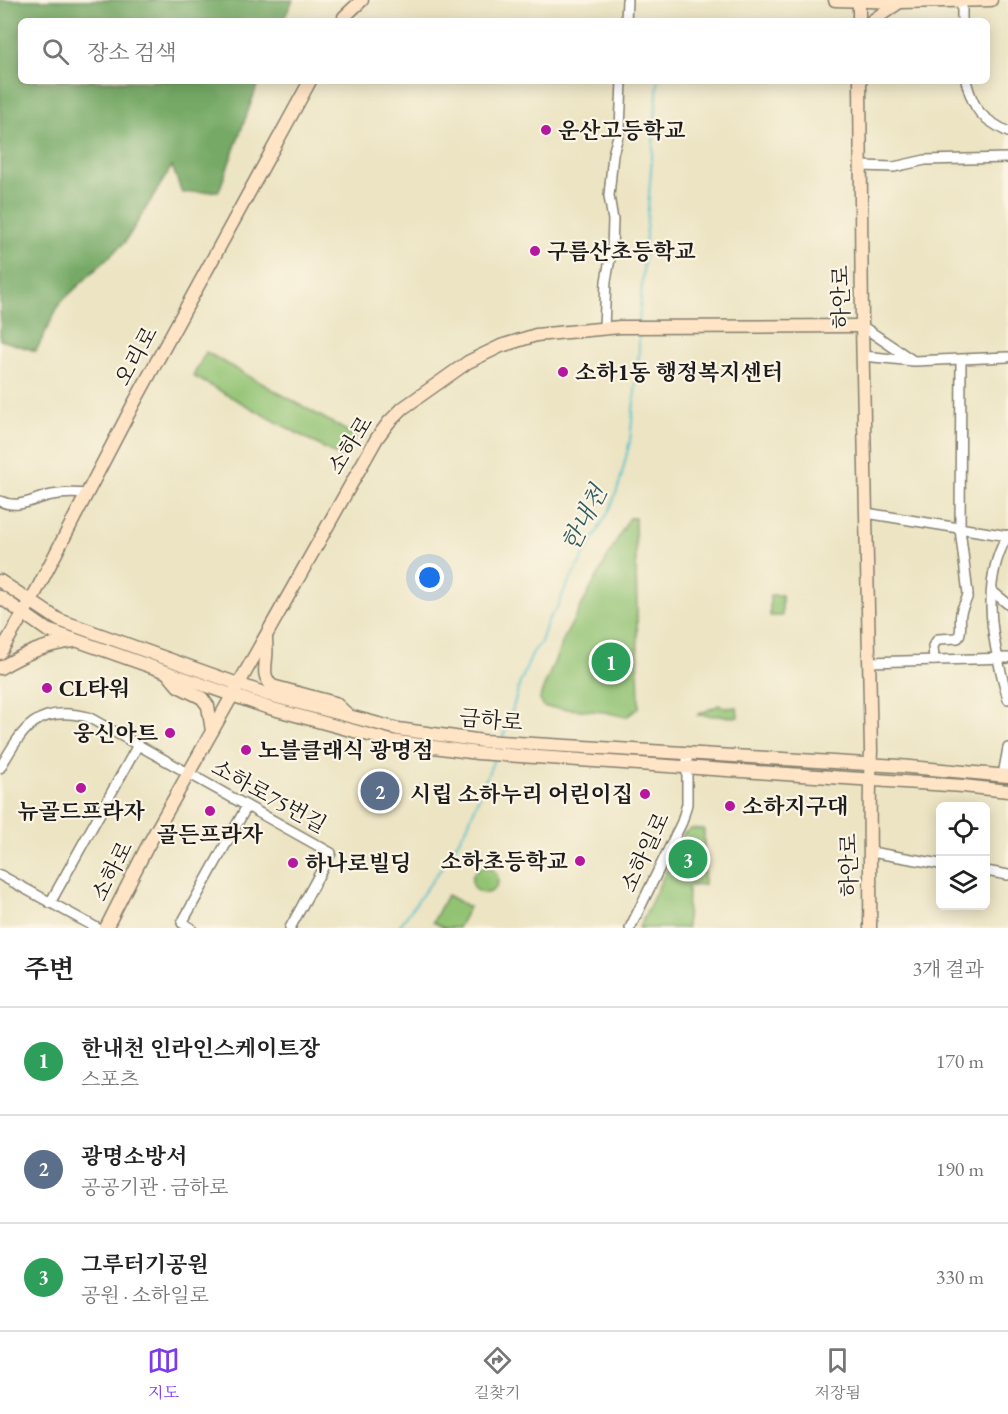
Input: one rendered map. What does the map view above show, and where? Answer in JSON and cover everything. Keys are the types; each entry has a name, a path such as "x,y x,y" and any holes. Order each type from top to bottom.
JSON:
{"main road":[{"path":"343,18 352,0"},
{"path":"344,18 362,0"},
{"path":"835,0 900,2 991,0"},
{"path":"859,1 859,18"},
{"path":"876,18 900,2"},
{"name":"오리로","path":"0,652 24,614 86,494 308,84"},
{"name":"하안로","path":"860,84 862,356 869,662 870,928"},
{"name":"소하로","path":"106,928 147,847 377,438 404,408 468,362 501,346 536,335 620,327 862,326"},
{"name":"금하로","path":"0,581 59,620 235,690 266,707 391,741 514,756 963,786 1008,791"},
{"name":"금하로","path":"0,597 47,630 167,673 398,729 520,744 870,765 1006,776"},
{"path":"266,636 266,658 263,670 272,686 335,704 351,718"},
{"path":"0,668 27,652 45,646 77,641"},
{"path":"167,673 178,686 202,698 208,706 212,731"}],"street":[{"path":"626,18 627,0"},
{"path":"962,1 962,18"},
{"path":"604,328 606,281 612,248 613,220 609,196 613,154 620,129 622,84"},
{"path":"967,84 971,99 980,115 1008,132"},
{"path":"860,166 894,167 925,159 1008,158"},
{"path":"862,326 914,361"},
{"path":"862,356 914,361 1008,357"},
{"path":"934,660 933,646 938,639 957,638 961,634 961,610 967,601 968,594 960,529 961,360"},
{"path":"0,501 5,504 27,504 48,495 86,494"},
{"path":"866,513 1008,536 999,551 993,574 994,642 1008,699"},
{"path":"993,592 1008,604"},
{"path":"869,662 1008,658"},
{"name":"소하로75번길","path":"0,767 17,737 41,717 72,713 88,717 331,853 290,928"},
{"path":"50,903 138,745"},
{"path":"1006,776 1008,748"},
{"name":"소하일로","path":"630,928 682,822 687,804 687,754"},
{"path":"191,928 182,923 247,806"},
{"path":"871,852 936,863"},
{"path":"990,873 1008,875"},
{"path":"0,875 96,928"}],"green space":[{"path":"0,0 293,0 284,18 18,18 18,84 258,84 219,191 182,193 172,166 125,242 60,303 36,351 0,340"},
{"path":"206,352 356,436 342,458 193,376"},
{"path":"629,518 635,518 639,708 626,717 605,712 544,707 540,700 541,694 565,636"},
{"path":"770,595 782,595 782,616 770,616"},
{"path":"719,705 726,708 737,707 738,717 697,715"},
{"path":"691,829 704,829 704,885 688,886 687,928 639,928 684,833"},
{"path":"485,867 494,871 498,880 494,889 485,893 476,889 472,880 476,871"},
{"path":"447,895 469,907 458,928 444,928 433,922"}],"waterway":[{"name":"한내천","path":"639,323 658,84"},
{"name":"한내천","path":"503,737 520,683 533,652 541,642 548,620 558,606 610,509 619,485 630,441 639,332"},
{"name":"한내천","path":"398,928 440,870 467,827 494,759"}],"place":[{"name":"운산고등학교","path":"546,130"},
{"name":"구름산초등학교","path":"535,251"},
{"name":"소하1동 행정복지센터","path":"563,372"},
{"name":"한내천 인라인스케이트장","path":"611,662"},
{"name":"CL타워","path":"47,688"},
{"name":"웅신아트","path":"170,733"},
{"name":"노블클래식 광명점","path":"246,750"},
{"name":"뉴골드프라자","path":"81,788"},
{"name":"광명소방서","path":"380,791"},
{"name":"시립 소하누리 어린이집","path":"645,794"},
{"name":"소하지구대","path":"730,806"},
{"name":"골든프라자","path":"210,811"},
{"name":"그루터기공원","path":"688,859"},
{"name":"소하초등학교","path":"580,861"},
{"name":"하나로빌딩","path":"293,863"}]}
